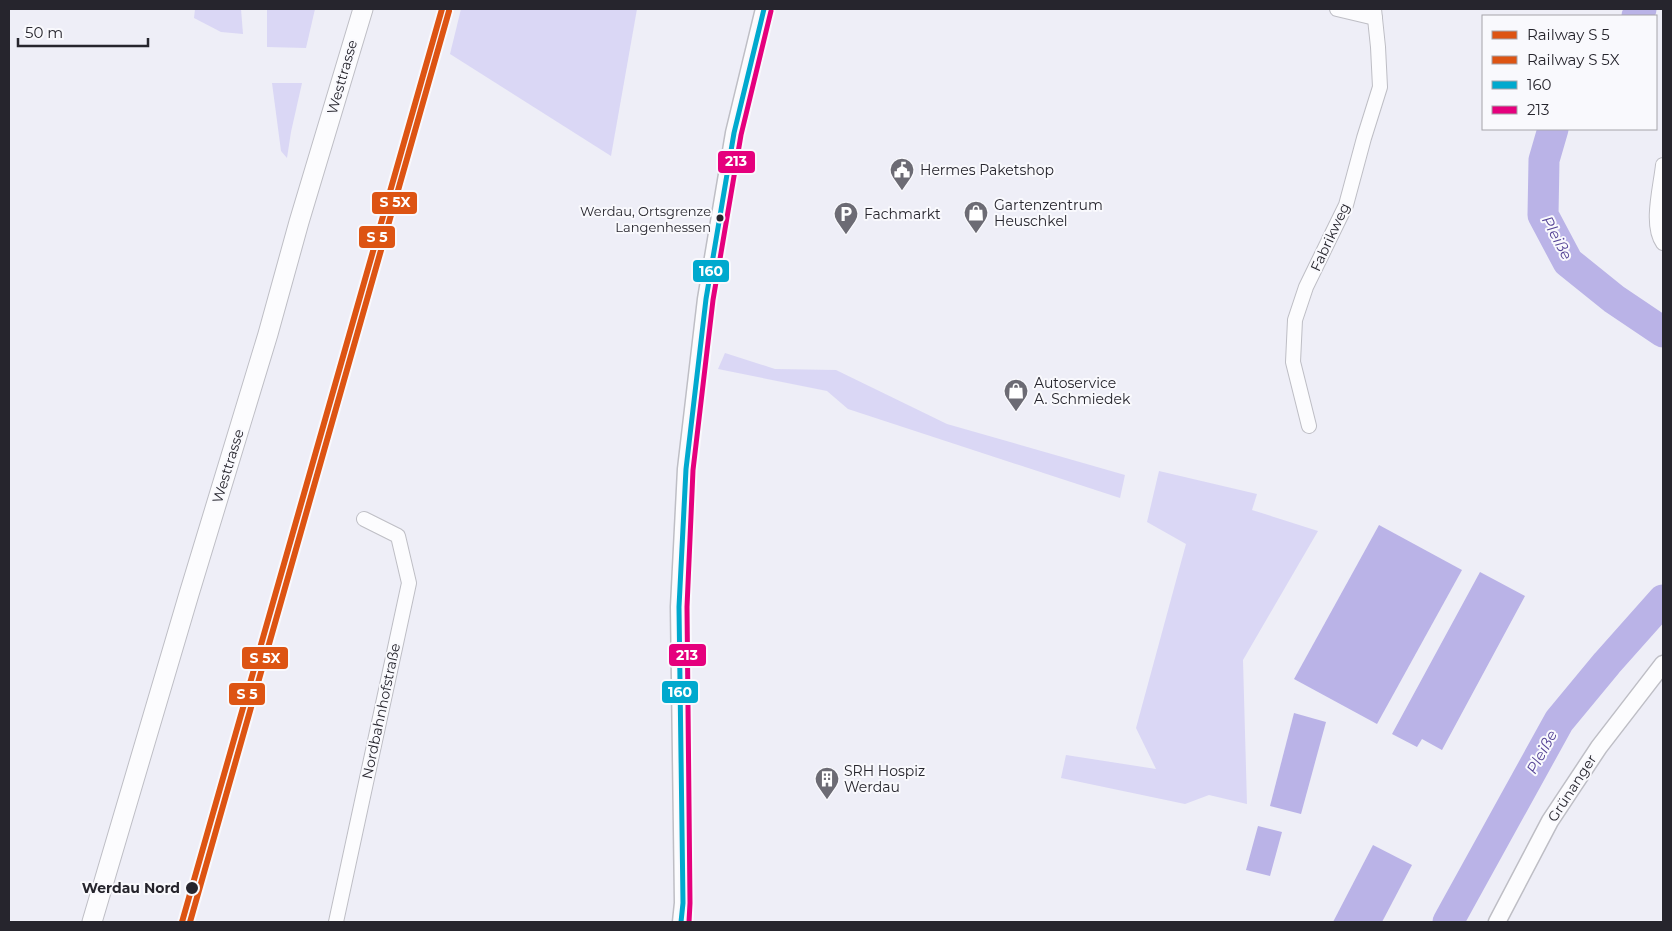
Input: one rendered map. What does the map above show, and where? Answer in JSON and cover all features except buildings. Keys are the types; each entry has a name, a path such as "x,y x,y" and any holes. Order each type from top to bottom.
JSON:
{"main road":[{"name":"Westtrasse","path":"94,916 186,603 268,334 362,9"}],"street":[{"path":"681,922 678,607 686,469 706,300 734,133 764,9"},
{"name":"Fabrikweg","path":"1309,426 1293,362 1296,320 1306,287 1346,205 1380,87 1375,14 1338,9"},
{"path":"1663,165 1656,225 1659,237 1663,242"},
{"name":"Nordbahnhofstraße","path":"336,922 409,583 398,536 364,519"},
{"name":"Grünanger","path":"1497,922 1550,821 1599,747 1663,664"}],"shaded area":[{"path":"195,9 241,9 243,34 221,32 194,18"},
{"path":"267,9 315,9 306,48 267,47"},
{"path":"461,9 637,9 611,156 450,54"},
{"path":"272,83 302,83 287,158 281,151"},
{"path":"725,353 775,369 836,370 947,424 1125,475 1120,498 848,409 827,391 718,369"},
{"path":"1159,471 1257,494 1252,510 1318,531 1243,660 1247,804 1209,795 1185,804 1061,778 1066,755 1156,769 1136,728 1186,544 1147,522"},
{"path":"1379,525 1462,570 1377,724 1294,679"},
{"path":"1480,572 1525,596 1442,750 1422,739 1417,747 1392,734"},
{"path":"1294,713 1326,722 1301,814 1270,806"},
{"path":"1258,826 1282,832 1270,876 1246,870"},
{"path":"1373,845 1412,865 1382,922 1333,922"}],"waterway":[{"name":"Pleiße","path":"1638,15 1641,9"},
{"name":"Pleiße","path":"1553,130 1544,160 1543,215 1568,262 1614,299 1663,332"},
{"name":"Pleiße","path":"1448,922 1559,721 1663,600"}],"transit line":[{"path":"182,922 442,9"},
{"name":"160","path":"681,922 683,903 679,607 686,469 706,299 734,133 764,9"},
{"path":"190,922 449,11"},
{"name":"213","path":"689,922 687,607 693,470 713,300 741,135 771,11"}],"place":[{"name":"Hermes Paketshop","path":"902,191"},
{"name":"Werdau, Ortsgrenze Langenhessen","path":"720,218"},
{"name":"Gartenzentrum Heuschkel","path":"976,234"},
{"name":"Fachmarkt","path":"846,235"},
{"name":"Autoservice A. Schmiedek","path":"1016,412"},
{"name":"SRH Hospiz Werdau","path":"827,800"},
{"name":"Werdau Nord","path":"192,888"}]}
